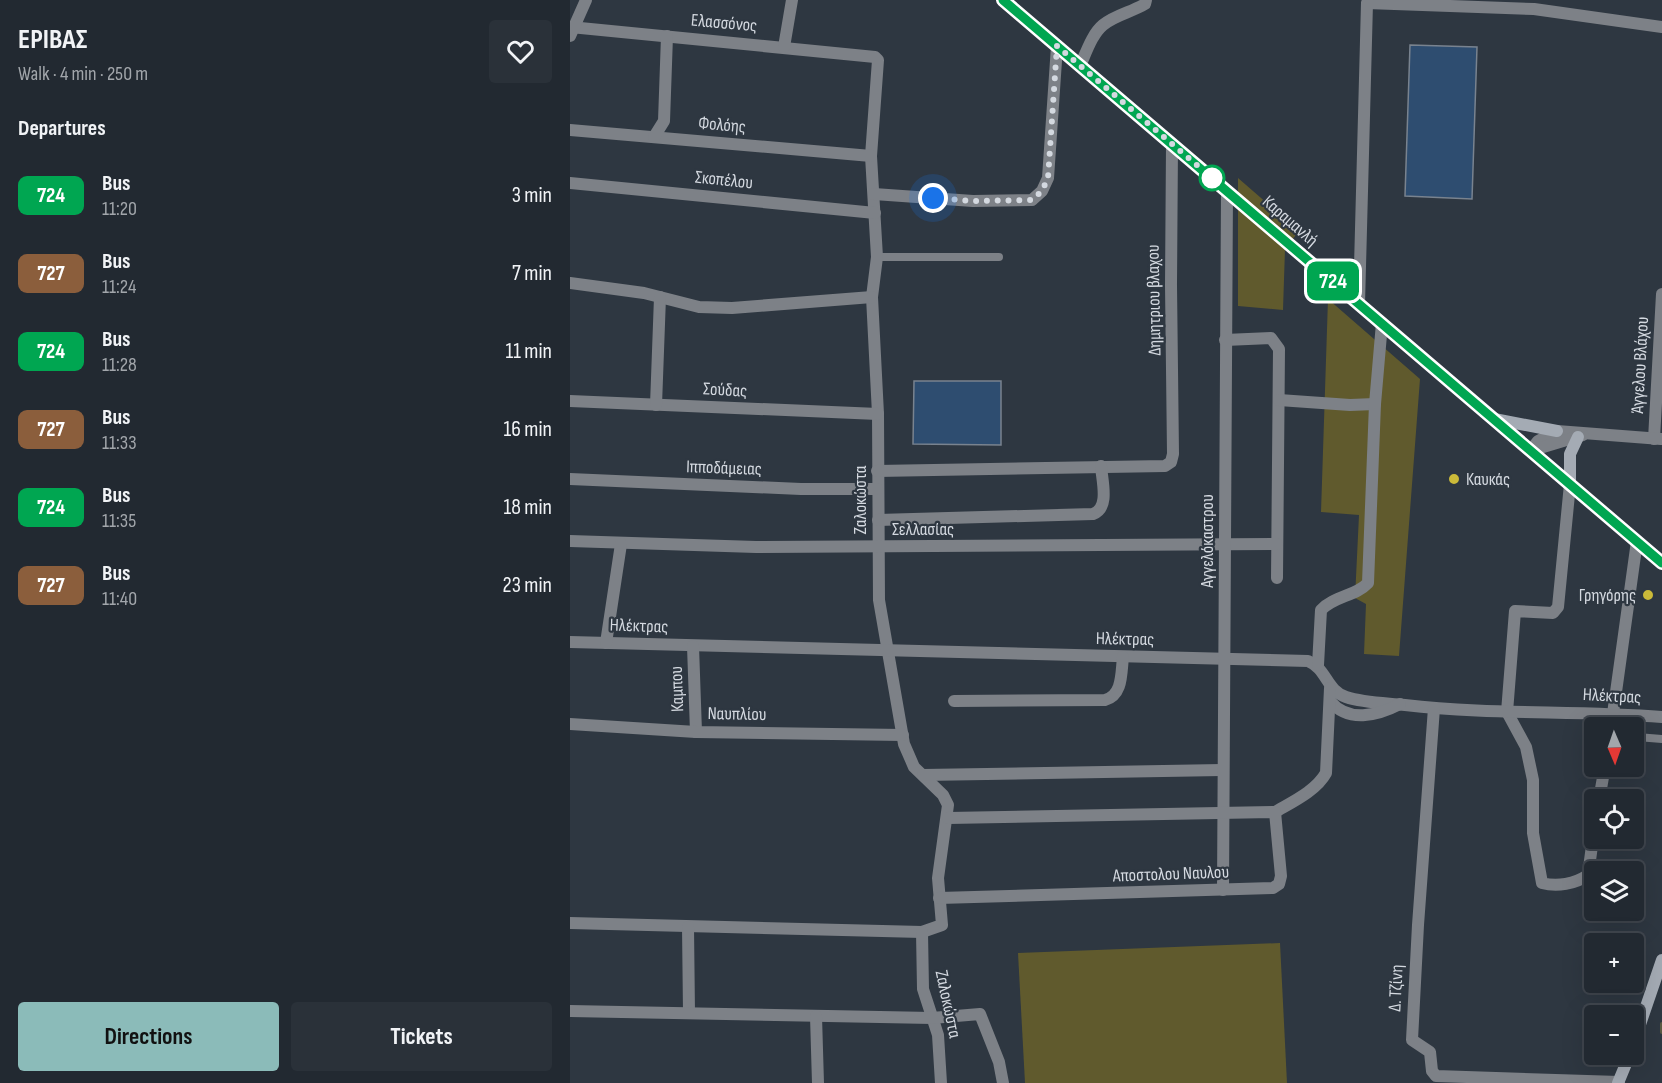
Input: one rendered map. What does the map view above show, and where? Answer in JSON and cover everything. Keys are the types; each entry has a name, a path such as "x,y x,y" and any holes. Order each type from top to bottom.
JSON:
{"main road":[{"name":"Καραμανλή","path":"1003,0 1662,563"},
{"path":"1491,418 1557,431"},
{"path":"1570,484 1570,453 1583,435"},
{"path":"1644,1013 1662,960"},
{"path":"1618,1083 1625,1065"}],"street":[{"path":"571,30 586,0"},
{"path":"784,47 792,0"},
{"path":"1080,66 1095,34 1103,25 1137,9 1145,4 1146,0"},
{"path":"1359,304 1367,3 1433,3 1534,9 1662,27"},
{"name":"Ελασσόνος","path":"571,30 667,36 875,57"},
{"path":"654,137 664,121 667,36"},
{"path":"874,194 973,201 1032,200 1042,191 1048,178 1057,46"},
{"name":"Ζαλοκώστα","path":"875,57 878,72 871,156 877,257 872,297 878,414 880,611 904,744 914,767 943,795 948,805 948,818 940,860 939,898 942,926 922,932 923,989 938,1035 941,1083"},
{"name":"Φολόης","path":"570,130 871,156"},
{"name":"Δημητριου βλαχου","path":"1101,466 1165,466 1171,462 1173,454 1172,145"},
{"name":"Σκοπέλου","path":"570,183 875,213"},
{"name":"Αγγελόκαστρου","path":"1223,890 1227,191"},
{"path":"570,283 660,297 683,305 712,308 872,297"},
{"name":"Άγγελου Βλάχου","path":"1658,439 1662,294"},
{"path":"656,405 660,297"},
{"path":"948,818 1275,812 1298,799 1323,779 1326,773 1330,688 1318,666 1321,610 1327,604 1363,588 1368,583 1375,404 1382,323"},
{"path":"1225,340 1271,338 1277,343 1279,400 1277,578"},
{"path":"1279,400 1350,405 1375,404"},
{"name":"Σούδας","path":"570,401 878,414"},
{"path":"1530,452 1538,441 1557,431 1583,435 1658,439"},
{"path":"1530,452 1583,435"},
{"path":"878,471 1101,466 1104,505 1100,512 1093,514 878,520"},
{"name":"Ιπποδάμειας","path":"570,478 801,489 877,489"},
{"path":"1570,484 1558,607 1553,614 1515,610 1507,712 1526,747 1533,780 1533,833 1542,883 1565,884 1581,880 1588,874 1591,849"},
{"name":"Σελλασίας","path":"570,541 878,548 1277,544"},
{"path":"1612,717 1636,541"},
{"path":"606,643 621,543"},
{"name":"Ηλέκτρας","path":"570,642 1308,661 1318,666"},
{"name":"Καμπου","path":"693,646 696,732"},
{"path":"954,701 1105,700 1113,698 1118,692 1124,657"},
{"name":"Ηλέκτρας","path":"1330,688 1346,697 1434,708 1507,712 1613,713 1662,717"},
{"path":"1330,701 1338,711 1350,715 1377,714 1400,704"},
{"name":"Δ. Τζίνη","path":"1434,708 1412,1040 1416,1045 1430,1052 1432,1071 1436,1076 1618,1083"},
{"name":"Ναυπλίου","path":"570,724 696,732 903,735"},
{"path":"923,775 1222,770"},
{"name":"Αποστολου Ναυλου","path":"939,898 1273,888 1279,884 1281,876 1275,812"},
{"path":"570,923 922,932"},
{"path":"688,927 690,1013"},
{"path":"570,1011 932,1018"},
{"name":"Ζαλοκώστα","path":"932,1018 981,1014 999,1062 1003,1083"},
{"path":"816,1016 818,1083"}],"lane":[{"path":"877,257 999,257"},
{"path":"1644,738 1662,739"}],"shaded area":[{"path":"1238,178 1299,231 1285,249 1283,310 1238,306"},
{"path":"1328,299 1420,379 1399,656 1364,654 1366,604 1355,598 1359,515 1321,512"},
{"path":"1280,943 1287,1083 1025,1083 1018,953"}],"building":[{"path":"1410,45 1477,47 1472,199 1405,196"},
{"path":"914,381 1001,381 1001,445 913,444"}],"waterway":[{"path":"1662,1024 1662,1032"}],"bus line":[{"name":"724","path":"1003,0 1662,563"}],"place":[{"name":"Καυκάς","path":"1454,479"},
{"name":"Γρηγόρης","path":"1648,595"}],"route":[{"path":"933,198 973,201 1032,200 1042,191 1048,178 1051,158 1057,46 1212,178"}]}
